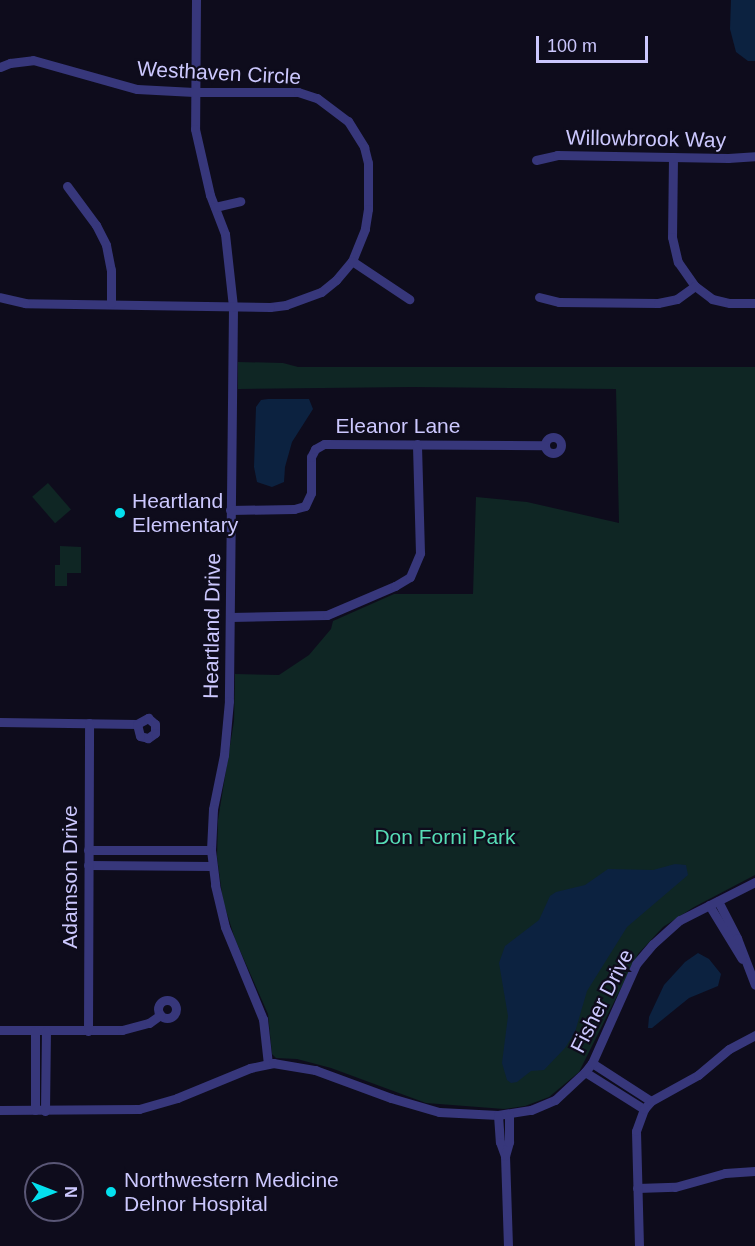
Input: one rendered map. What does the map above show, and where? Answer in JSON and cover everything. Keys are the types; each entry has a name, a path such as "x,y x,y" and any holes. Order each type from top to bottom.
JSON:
{"street":[{"name":"Heartland Drive","path":"196,1 195,129 200,159 225,234 233,307 228,717 213,808 212,866 225,927 261,1012 268,1064"},
{"name":"Westhaven Circle","path":"0,67 10,63 33,60 137,89 194,92 298,92 332,107 348,121 364,147 368,163 368,209 365,229 352,261 336,280 302,301 270,307 233,307 25,303 0,297"},
{"path":"309,95 312,84"},
{"name":"Willowbrook Way","path":"536,160 557,155 673,158 755,156"},
{"path":"673,158 673,245 678,262 695,286 712,299 721,302 755,303"},
{"path":"67,186 96,225 106,245 111,270 111,303"},
{"path":"215,207 240,201"},
{"path":"352,261 409,299"},
{"path":"539,297 559,302 658,303 676,299 695,286"},
{"name":"Eleanor Lane","path":"230,510 297,509 305,506 311,493 311,457 319,445 328,443 544,445"},
{"path":"230,617 327,615 395,586 410,576 417,566 420,553 417,444"},
{"path":"0,722 137,724"},
{"name":"Adamson Drive","path":"88,1031 89,723"},
{"path":"88,850 211,850"},
{"path":"88,865 212,866"},
{"name":"Fisher Drive","path":"268,1064 291,1065 315,1070 423,1108 458,1114 503,1115 531,1110 555,1100 592,1063 636,964 653,944 680,920 755,882"},
{"path":"713,903 738,938 755,985"},
{"path":"0,1030 88,1031 137,1027 160,1015"},
{"path":"35,1031 35,1110"},
{"path":"45,1110 46,1031"},
{"path":"639,1246 636,1131 644,1109 651,1101 698,1075 735,1044 755,1035"},
{"path":"592,1063 651,1101"},
{"path":"0,1110 139,1109 177,1098 235,1074 268,1064"},
{"path":"585,1072 644,1109"},
{"path":"503,1115 509,1142 505,1156 508,1246"},
{"path":"637,1188 675,1187 725,1173 755,1172"}],"green space":[{"name":"Don Forni Park","path":"238,362 283,363 298,367 755,367 755,875 694,907 663,927 638,954 579,1072 549,1097 525,1106 504,1109 426,1103 331,1068 297,1059 276,1058 272,1054 268,1014 235,939 223,901 217,857 218,820 234,721 235,674 279,675 309,655 331,629 333,621 394,594 473,594 476,497 527,502 619,523 616,389 412,387 238,389"},
{"path":"48,483 71,509 55,523 32,497"},
{"path":"60,546 81,547 81,573 67,573 67,586 55,586 55,565 60,565"}],"water":[{"path":"731,0 755,0 755,61 748,61 736,52 730,29"},
{"path":"309,399 313,409 292,442 285,467 284,482 272,487 257,482 254,467 256,407 261,400"},
{"path":"675,864 686,865 688,875 627,927 587,991 575,1032 565,1048 544,1070 531,1071 517,1082 511,1083 507,1080 502,1063 508,1016 499,963 505,946 539,920 550,896 556,892 585,885 608,869 653,870"},
{"path":"698,953 709,959 721,974 718,986 689,998 652,1028 648,1028 649,1017 664,985 685,962"}],"place":[{"name":"Heartland Elementary","path":"120,513"},
{"name":"Northwestern Medicine Delnor Hospital","path":"111,1192"}]}
